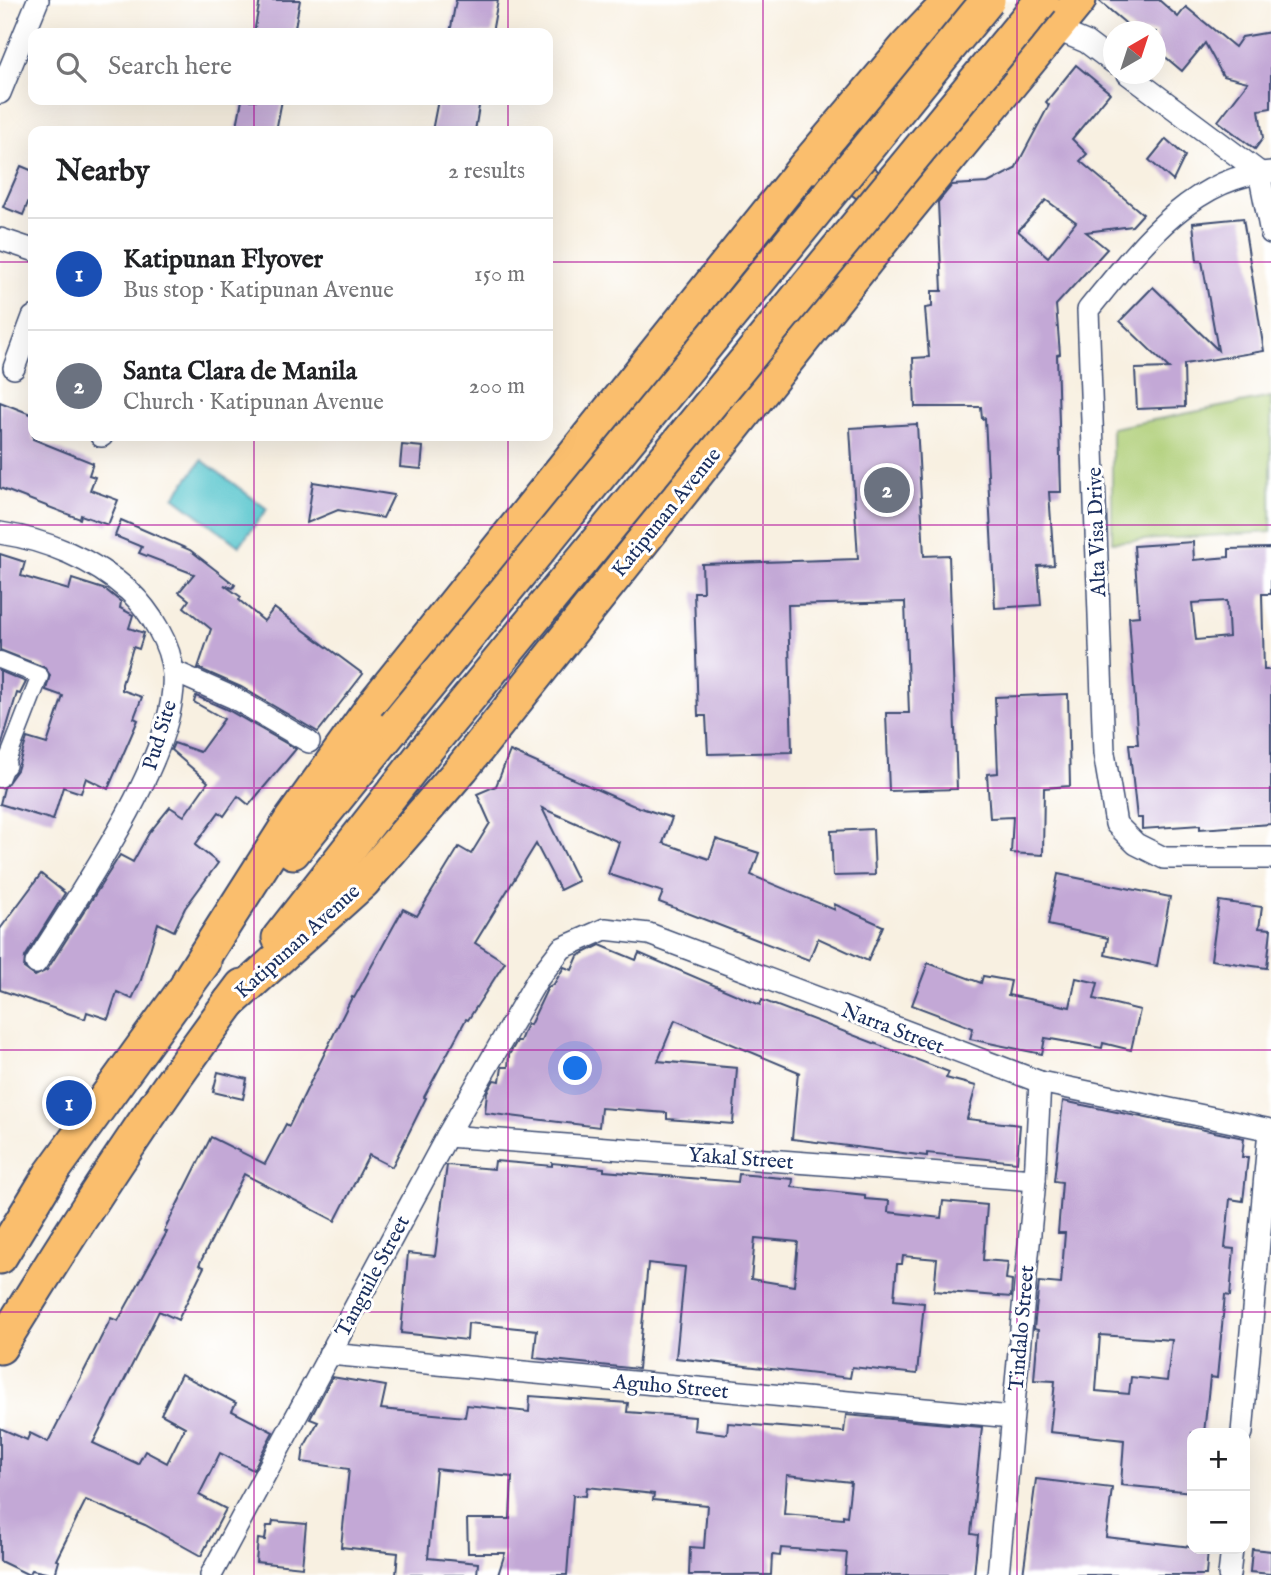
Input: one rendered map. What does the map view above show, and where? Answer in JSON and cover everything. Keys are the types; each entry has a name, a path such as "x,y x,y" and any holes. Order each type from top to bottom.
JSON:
{"main road":[{"path":"908,45 936,0"},
{"path":"0,1257 50,1175 190,980 291,820 374,704 803,169 908,45 951,0"},
{"path":"190,980 988,0"},
{"path":"1018,0 1048,14"},
{"name":"Katipunan Avenue","path":"0,1347 89,1203 167,1086 426,750 1048,14 1079,0"},
{"name":"Katipunan Avenue","path":"230,1002 363,882 463,767 940,171 1048,14"},
{"path":"848,115 864,157 879,172 897,180 915,179 940,171"},
{"path":"803,169 836,167 852,174 879,194 897,222"}],"street":[{"path":"0,93 38,0"},
{"path":"1048,14 1103,55"},
{"path":"1142,84 1265,172 1271,233"},
{"name":"Alta Visa Drive","path":"1265,172 1202,193 1144,241 1088,310 1104,753 1116,824 1136,844 1164,858 1271,858"},
{"path":"0,239 28,248"},
{"path":"14,368 28,330"},
{"name":"Pud Site","path":"0,533 59,549 108,573 136,598 159,628 173,671 173,704 142,786 36,963"},
{"path":"0,660 40,676 2,769"},
{"path":"173,671 234,698 309,742"},
{"name":"Narra Street","path":"537,980 562,948 604,929 649,934 1040,1082 1270,1130"},
{"name":"Tanguile Street","path":"211,1575 447,1136 537,980"},
{"name":"Tindalo Street","path":"998,1575 1034,1180 1040,1082"},
{"path":"1242,1428 1270,1130"},
{"name":"Yakal Street","path":"447,1136 1034,1180"},
{"name":"Aguho Street","path":"329,1354 1012,1418"},
{"path":"1229,1575 1231,1554"}],"green space":[{"path":"1271,397 1271,532 1112,542 1112,428"}],"water":[{"path":"202,460 267,509 239,546 174,497"}],"building":[{"path":"260,0 300,0 295,28 255,28"},
{"path":"456,0 498,0 493,28 451,28"},
{"path":"1098,0 1159,0 1178,17 1186,7 1235,47 1242,37 1271,32 1271,108 1259,110 1263,138 1255,149 1218,121 1248,82 1223,76 1205,43 1182,71 1166,57 1166,21 1123,21"},
{"path":"1076,65 1110,93 1072,139 1087,154 1080,161 1143,214 1132,226 1086,232 1107,249 1056,305 1060,354 1057,355 1061,492 1049,492 1054,565 1038,566 1041,605 995,608 985,418 982,419 981,407 915,407 913,358 929,357 925,308 932,307 932,291 942,291 938,202 952,185 988,183 1015,169 1049,105 1046,102","holes":["1046,200 1076,222 1048,257 1018,231"]},
{"path":"241,105 281,105 277,126 237,126"},
{"path":"437,105 479,105 476,126 433,126"},
{"path":"1166,139 1185,156 1173,181 1149,160"},
{"path":"21,166 28,169 28,202 23,215 3,207"},
{"path":"1243,218 1264,351 1184,364 1185,407 1137,409 1135,369 1169,368 1120,321 1153,287 1218,350 1202,261 1197,261 1193,223"},
{"path":"0,402 28,413 28,441 38,441 93,463 89,475 95,477 90,490 118,500 108,525 81,515 80,519 0,488"},
{"path":"917,424 924,556 949,555 957,789 889,791 886,713 909,713 905,602 788,605 792,752 708,754 706,716 698,716 694,592 703,592 702,564 858,559 850,428"},
{"path":"402,445 423,447 421,469 400,467"},
{"path":"313,482 394,495 383,518 338,510 307,523"},
{"path":"121,520 190,550 235,585 233,588 224,585 241,597 239,600 264,621 274,608 363,674 318,732 241,687 198,668 211,629 184,607 189,600 179,592 194,574 139,553 142,547 115,536"},
{"path":"1193,542 1194,560 1229,557 1229,549 1271,548 1271,594 1262,594 1264,670 1271,670 1271,824 1200,829 1200,825 1142,829 1142,818 1137,818 1129,744 1138,744 1129,617 1139,616 1134,546","holes":["1227,601 1229,637 1196,640 1192,603"]},
{"path":"0,554 25,562 21,576 69,590 72,579 106,590 121,602 120,608 133,615 129,628 144,633 139,649 133,647 122,684 122,690 142,697 134,718 138,720 108,789 86,778 81,793 63,787 53,820 0,804 4,788 17,770 27,738 47,744 63,696 46,690 50,675 44,667 0,650"},
{"path":"0,671 26,682 20,694 17,693 0,750"},
{"path":"1068,694 1070,786 1044,788 1043,855 1011,853 1013,817 990,818 987,774 998,773 995,697"},
{"path":"196,696 228,710 296,749 249,805 238,796 224,816 219,812 195,845 218,863 185,908 174,931 158,923 141,980 132,999 117,992 108,1019 87,1012 85,1019 0,990 0,929 41,874 65,893 25,957 24,968 35,976 47,970 120,855 133,862 149,833 170,807 184,816 208,782 171,750 174,743 200,752 224,719 194,702"},
{"path":"510,751 632,805 672,818 663,843 709,859 716,839 759,853 751,875 835,910 834,904 883,926 868,961 818,938 809,960 659,902 663,892 608,874 619,842 542,808 578,881 560,890 536,844 475,943 505,962 468,1020 466,1019 424,1097 426,1098 392,1167 369,1155 335,1221 244,1174 199,1265 204,1267 178,1320 159,1311 93,1443 138,1464 145,1451 167,1463 185,1427 161,1414 181,1374 236,1403 232,1411 273,1432 253,1470 220,1453 199,1495 226,1509 201,1556 145,1525 86,1500 56,1560 59,1561 55,1575 32,1570 29,1575 0,1561 0,1428 27,1440 30,1433 48,1442 111,1318 118,1321 167,1232 164,1231 211,1137 265,1164 286,1124 289,1126 352,997 354,998 403,909 417,916 459,847 471,854 490,823 477,794 496,786"},
{"path":"873,829 875,875 833,876 831,831"},
{"path":"1058,874 1170,897 1157,966 1105,955 1108,938 1048,925"},
{"path":"1219,901 1262,907 1259,928 1271,929 1267,968 1211,960"},
{"path":"600,945 636,960 639,953 760,1005 762,1000 949,1072 946,1078 976,1086 967,1119 1020,1125 1017,1162 927,1153 927,1156 792,1139 798,1072 801,1073 675,1020 658,1061 737,1068 733,1124 667,1119 667,1113 601,1108 599,1127 485,1113 487,1092 494,1080 500,1081 502,1067 508,1067 509,1055 517,1041 520,1041 527,1024 530,1025 548,987 554,984 564,967 572,970 578,956"},
{"path":"928,963 981,983 983,976 1011,981 1008,995 1070,1007 1076,978 1098,983 1094,999 1140,1010 1131,1050 1103,1043 1102,1048 1045,1038 1042,1054 970,1039 973,1028 912,1005"},
{"path":"218,1072 247,1079 243,1099 213,1092"},
{"path":"1063,1101 1244,1138 1242,1157 1248,1157 1243,1201 1230,1199 1225,1248 1234,1249 1230,1296 1225,1295 1217,1378 1210,1377 1205,1428 1187,1428 1187,1492 1121,1485 1124,1440 1050,1432 1055,1381 1034,1380 1038,1330 1034,1329 1039,1282 1061,1284 1065,1233 1058,1233 1062,1182 1054,1181","holes":["1100,1335 1172,1340 1167,1381 1131,1377 1129,1394 1096,1391"]},
{"path":"495,1161 552,1166 552,1163 604,1168 604,1171 738,1182 739,1174 793,1179 792,1187 865,1195 865,1199 889,1201 888,1212 941,1218 943,1201 987,1205 983,1260 1008,1262 1006,1279 1012,1280 1011,1297 934,1291 937,1259 903,1256 902,1264 897,1264 894,1300 924,1303 917,1374 852,1367 850,1378 676,1358 685,1267 648,1263 638,1369 534,1358 537,1330 468,1323 467,1340 401,1333 408,1253 435,1256 447,1165 494,1169","holes":["755,1238 798,1242 794,1286 751,1279"]},
{"path":"332,1377 386,1386 381,1409 465,1417 467,1405 529,1412 530,1396 628,1403 627,1412 695,1417 694,1430 727,1434 728,1423 844,1432 846,1415 982,1427 971,1534 978,1535 974,1575 845,1575 847,1553 781,1548 780,1556 772,1555 771,1575 689,1575 690,1547 704,1548 707,1505 653,1500 654,1494 587,1487 586,1496 573,1495 567,1575 498,1575 505,1553 468,1553 467,1519 510,1519 512,1477 436,1469 428,1558 478,1563 477,1575 396,1575 398,1553 341,1547 349,1469 302,1462 304,1447 318,1422 310,1419","holes":["787,1475 851,1482 847,1516 843,1515 843,1519 784,1514"]},
{"path":"1036,1479 1112,1488 1106,1537 1187,1547 1187,1554 1208,1554 1206,1575 1023,1575"},
{"path":"273,1521 306,1524 302,1567 256,1562 258,1539 265,1540 267,1526 272,1526"},
{"path":"1252,1549 1271,1551 1271,1574 1250,1572"}],"place":[{"name":"Santa Clara de Manila","path":"887,490"},
{"name":"Katipunan Flyover","path":"69,1103"}]}
